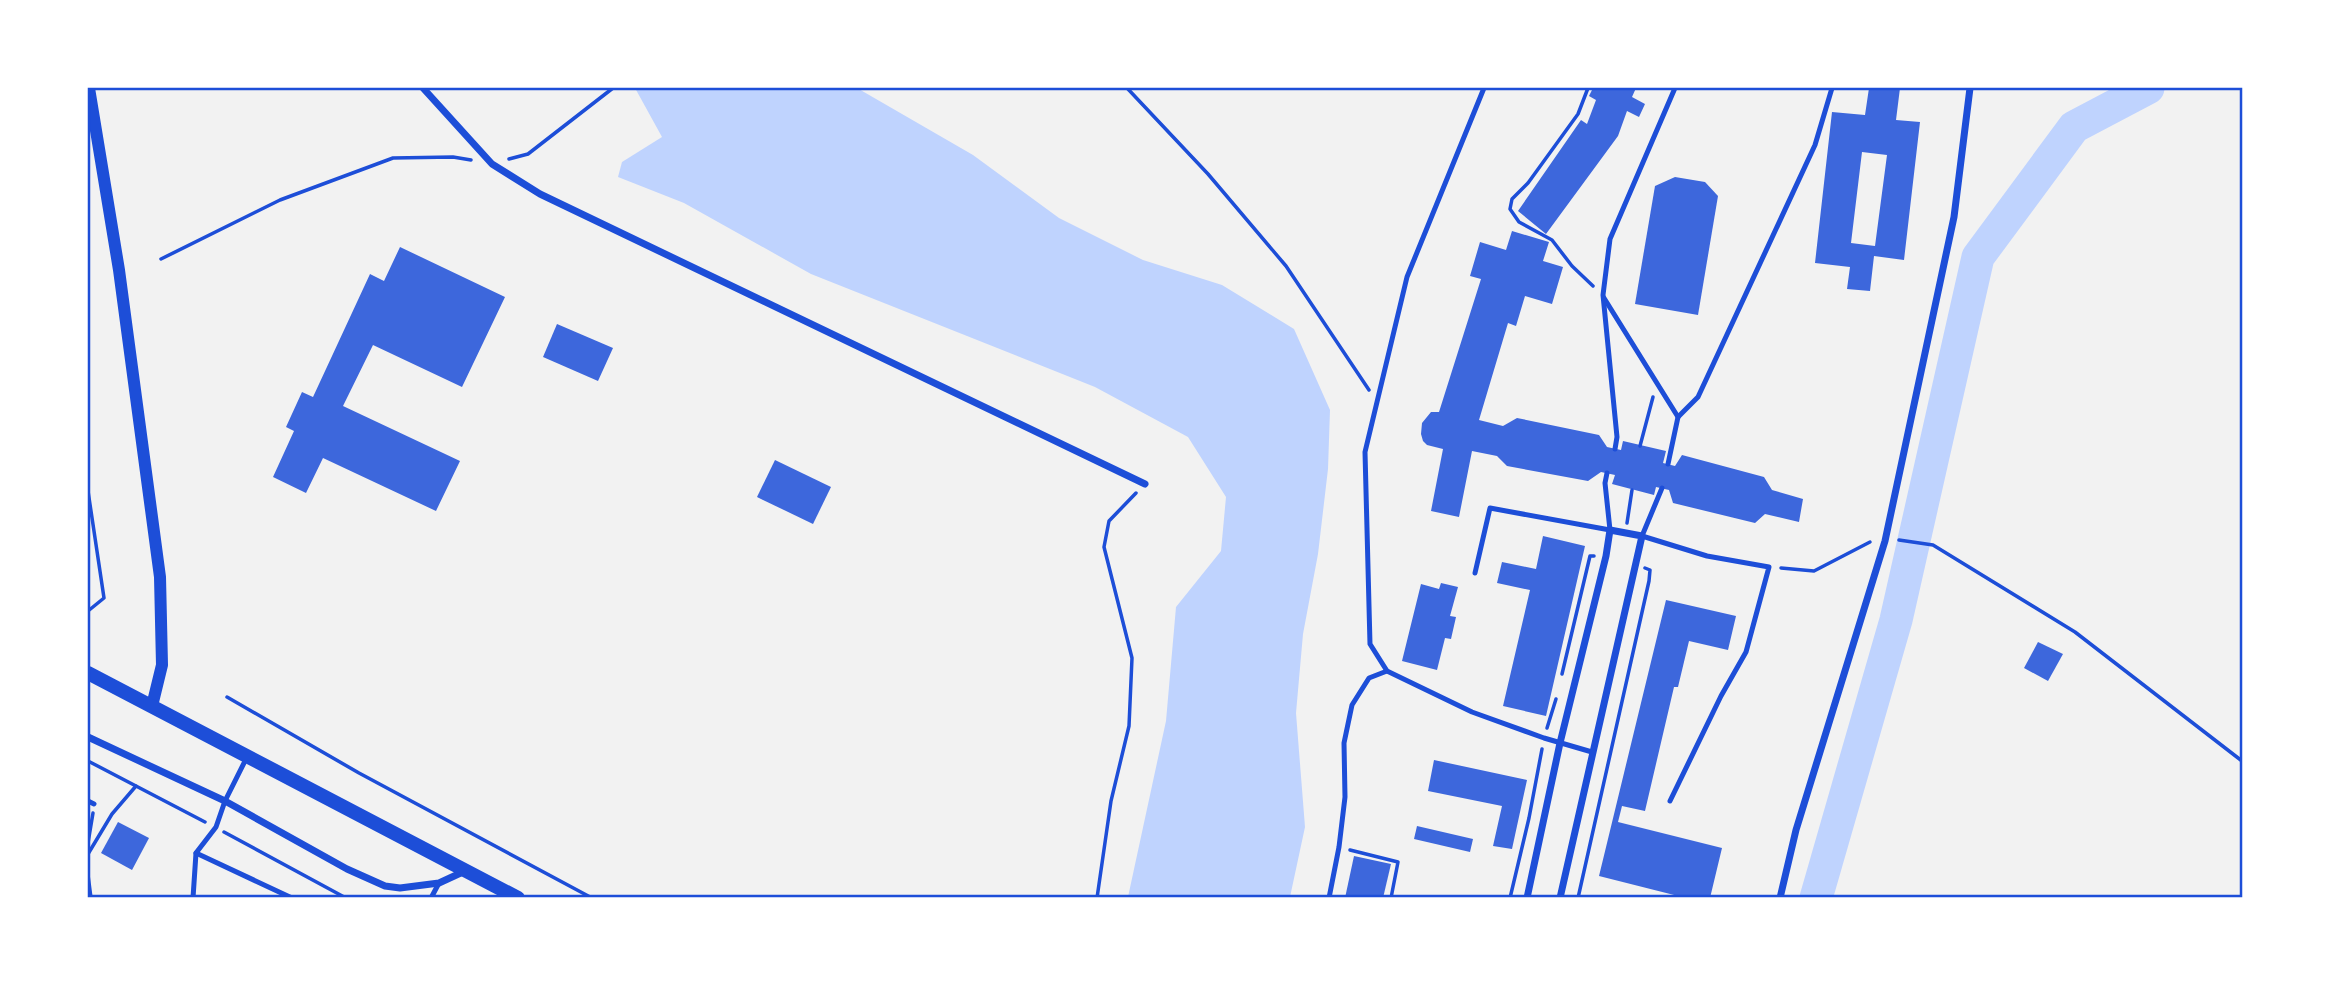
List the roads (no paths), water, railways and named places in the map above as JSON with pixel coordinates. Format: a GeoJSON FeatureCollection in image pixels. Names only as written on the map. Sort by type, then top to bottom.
{"type":"FeatureCollection","features":[{"type":"Feature","properties":{"kind":"main road"},"geometry":{"type":"LineString","coordinates":[[88,673],[518,898]]}},
{"type":"Feature","properties":{"kind":"street"},"geometry":{"type":"LineString","coordinates":[[89,88],[119,270],[160,577],[162,666],[152,706]]}},
{"type":"Feature","properties":{"kind":"street"},"geometry":{"type":"LineString","coordinates":[[423,88],[492,164],[540,194],[1145,484]]}},
{"type":"Feature","properties":{"kind":"street"},"geometry":{"type":"LineString","coordinates":[[1780,898],[1797,830],[1885,541],[1954,217],[1970,88]]}},
{"type":"Feature","properties":{"kind":"street"},"geometry":{"type":"LineString","coordinates":[[1527,898],[1610,530],[1642,536],[1560,898]]}},
{"type":"Feature","properties":{"kind":"street"},"geometry":{"type":"LineString","coordinates":[[88,737],[225,801],[348,869],[385,886],[400,888],[439,883],[466,870]]}},
{"type":"Feature","properties":{"kind":"lane"},"geometry":{"type":"LineString","coordinates":[[1484,88],[1407,277],[1365,452],[1370,644],[1387,671],[1472,712],[1592,752]]}},
{"type":"Feature","properties":{"kind":"lane"},"geometry":{"type":"LineString","coordinates":[[1615,449],[1603,295],[1610,239],[1675,88]]}},
{"type":"Feature","properties":{"kind":"lane"},"geometry":{"type":"LineString","coordinates":[[1668,464],[1678,417],[1698,397],[1815,145],[1832,88]]}},
{"type":"Feature","properties":{"kind":"lane"},"geometry":{"type":"LineString","coordinates":[[1603,295],[1678,417]]}},
{"type":"Feature","properties":{"kind":"lane"},"geometry":{"type":"LineString","coordinates":[[1475,573],[1490,508],[1610,530],[1605,484],[1607,473]]}},
{"type":"Feature","properties":{"kind":"lane"},"geometry":{"type":"LineString","coordinates":[[1662,488],[1642,536],[1707,556],[1769,567],[1745,652],[1670,801]]}},
{"type":"Feature","properties":{"kind":"lane"},"geometry":{"type":"LineString","coordinates":[[1329,898],[1345,797],[1344,743],[1352,705],[1369,678],[1387,671]]}},
{"type":"Feature","properties":{"kind":"lane"},"geometry":{"type":"LineString","coordinates":[[193,898],[196,853],[216,827],[225,801],[248,756]]}},
{"type":"Feature","properties":{"kind":"lane"},"geometry":{"type":"LineString","coordinates":[[88,801],[94,804]]}},
{"type":"Feature","properties":{"kind":"lane"},"geometry":{"type":"LineString","coordinates":[[196,853],[292,898]]}},
{"type":"Feature","properties":{"kind":"lane"},"geometry":{"type":"LineString","coordinates":[[431,898],[439,883]]}},
{"type":"Feature","properties":{"kind":"water"},"geometry":{"type":"Polygon","coordinates":[[[635,88],[857,88],[973,155],[1059,218],[1143,260],[1222,285],[1294,329],[1330,410],[1328,469],[1318,554],[1303,634],[1296,713],[1305,827],[1290,897],[1128,897],[1166,721],[1176,607],[1221,551],[1226,497],[1188,437],[1095,387],[811,274],[684,203],[618,177],[622,162],[662,137],[635,88]]]}},
{"type":"Feature","properties":{"kind":"waterway"},"geometry":{"type":"LineString","coordinates":[[1816,898],[1896,620],[1978,257],[2074,127],[2148,88]]}}]}
